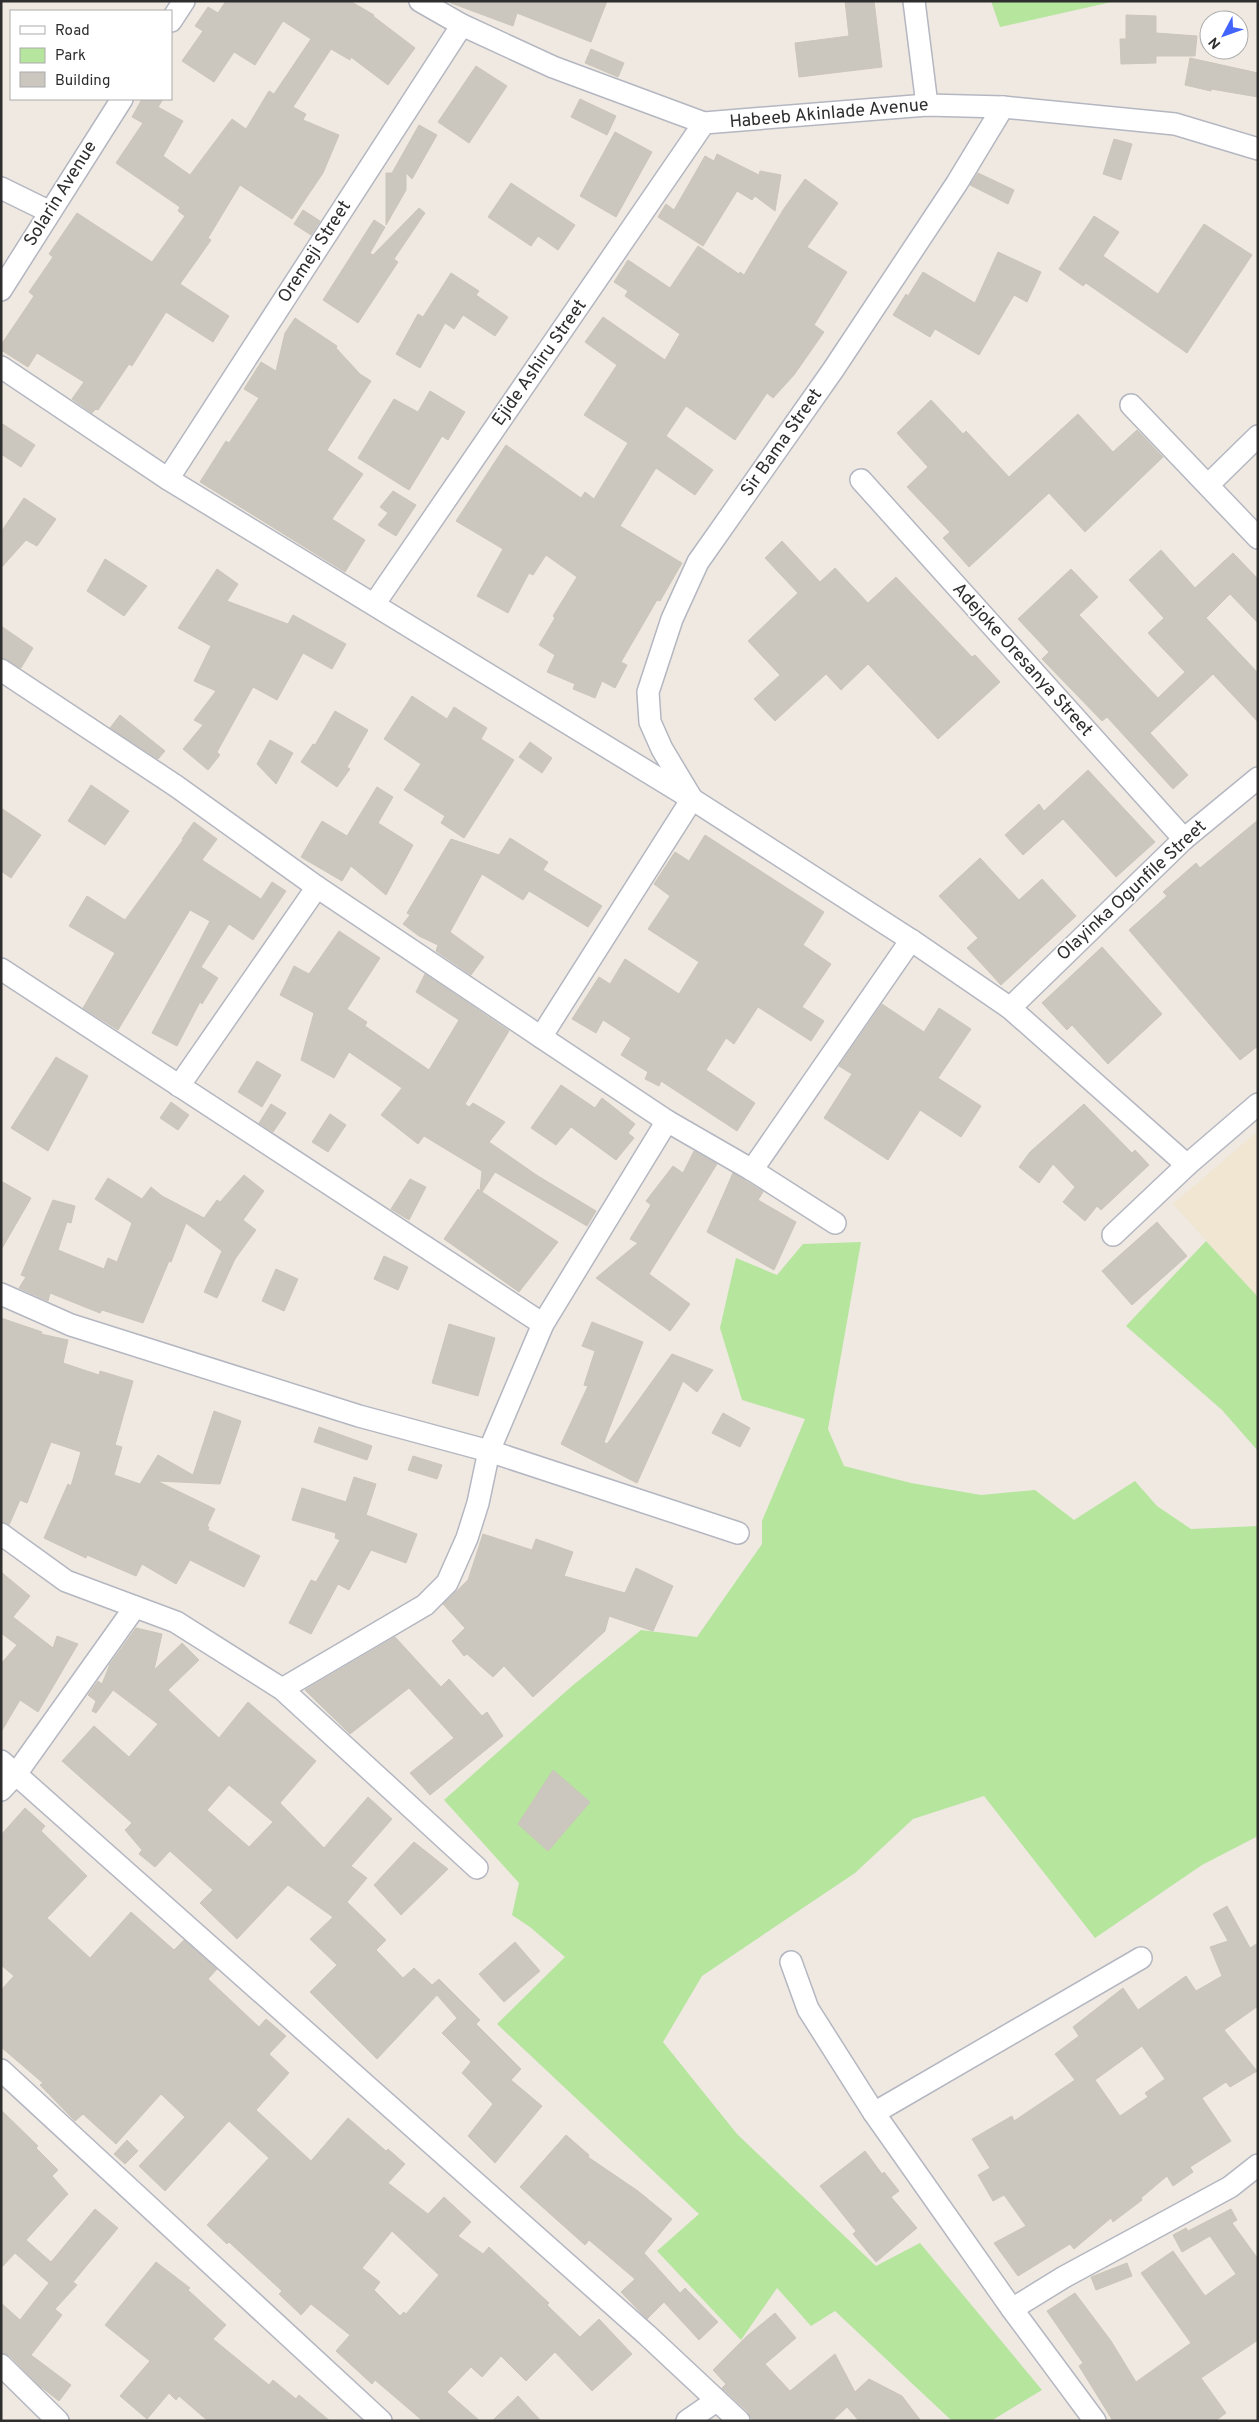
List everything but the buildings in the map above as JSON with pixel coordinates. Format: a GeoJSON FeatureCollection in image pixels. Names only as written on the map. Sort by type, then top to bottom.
{"type":"FeatureCollection","features":[{"type":"Feature","properties":{"kind":"street"},"geometry":{"type":"LineString","coordinates":[[172,19],[184,1]]}},
{"type":"Feature","properties":{"kind":"street","name":"Habeeb Akinlade Avenue"},"geometry":{"type":"LineString","coordinates":[[420,1],[462,25],[554,67],[704,123],[927,105],[1004,107],[1175,124],[1258,149]]}},
{"type":"Feature","properties":{"kind":"street"},"geometry":{"type":"LineString","coordinates":[[914,1],[927,105]]}},
{"type":"Feature","properties":{"kind":"street","name":"Oremeji Street"},"geometry":{"type":"LineString","coordinates":[[168,479],[462,25]]}},
{"type":"Feature","properties":{"kind":"street","name":"Solarin Avenue"},"geometry":{"type":"LineString","coordinates":[[1,290],[121,100]]}},
{"type":"Feature","properties":{"kind":"street","name":"Sir Bama Street"},"geometry":{"type":"LineString","coordinates":[[692,799],[662,749],[650,722],[648,692],[672,620],[698,562],[833,370],[957,183],[1004,107]]}},
{"type":"Feature","properties":{"kind":"street","name":"Ejide Ashiru Street"},"geometry":{"type":"LineString","coordinates":[[375,604],[704,123]]}},
{"type":"Feature","properties":{"kind":"street"},"geometry":{"type":"LineString","coordinates":[[1,188],[50,212]]}},
{"type":"Feature","properties":{"kind":"street"},"geometry":{"type":"LineString","coordinates":[[1,367],[168,479],[692,799],[911,940],[1010,1008],[1187,1165]]}},
{"type":"Feature","properties":{"kind":"street"},"geometry":{"type":"LineString","coordinates":[[1131,405],[1258,538]]}},
{"type":"Feature","properties":{"kind":"street"},"geometry":{"type":"LineString","coordinates":[[1208,485],[1258,436]]}},
{"type":"Feature","properties":{"kind":"street","name":"Adejoke Oresanya Street"},"geometry":{"type":"LineString","coordinates":[[861,480],[1184,839]]}},
{"type":"Feature","properties":{"kind":"street"},"geometry":{"type":"LineString","coordinates":[[1,670],[176,786],[317,887],[541,1038],[667,1121],[752,1170],[835,1223]]}},
{"type":"Feature","properties":{"kind":"street","name":"Olayinka Ogunfile Street"},"geometry":{"type":"LineString","coordinates":[[1010,1008],[1184,839],[1258,778]]}},
{"type":"Feature","properties":{"kind":"street"},"geometry":{"type":"LineString","coordinates":[[541,1038],[692,799]]}},
{"type":"Feature","properties":{"kind":"street"},"geometry":{"type":"LineString","coordinates":[[179,1086],[317,887]]}},
{"type":"Feature","properties":{"kind":"street"},"geometry":{"type":"LineString","coordinates":[[752,1170],[911,940]]}},
{"type":"Feature","properties":{"kind":"street"},"geometry":{"type":"LineString","coordinates":[[1,969],[543,1324]]}},
{"type":"Feature","properties":{"kind":"street"},"geometry":{"type":"LineString","coordinates":[[1113,1235],[1187,1165],[1258,1104]]}},
{"type":"Feature","properties":{"kind":"street"},"geometry":{"type":"LineString","coordinates":[[282,1689],[425,1605],[447,1583],[467,1538],[478,1503],[489,1451],[543,1324],[667,1121]]}},
{"type":"Feature","properties":{"kind":"street"},"geometry":{"type":"LineString","coordinates":[[1,1294],[80,1328],[359,1416],[489,1451],[738,1533]]}},
{"type":"Feature","properties":{"kind":"street"},"geometry":{"type":"LineString","coordinates":[[1,1534],[66,1581],[176,1622],[282,1689],[477,1868]]}},
{"type":"Feature","properties":{"kind":"street"},"geometry":{"type":"LineString","coordinates":[[1,1790],[8,1768],[135,1607]]}},
{"type":"Feature","properties":{"kind":"street"},"geometry":{"type":"LineString","coordinates":[[8,1768],[639,2329],[739,2421]]}},
{"type":"Feature","properties":{"kind":"street"},"geometry":{"type":"LineString","coordinates":[[874,2113],[1141,1958]]}},
{"type":"Feature","properties":{"kind":"street"},"geometry":{"type":"LineString","coordinates":[[791,1962],[808,2009],[874,2113],[1012,2309],[1095,2421]]}},
{"type":"Feature","properties":{"kind":"street"},"geometry":{"type":"LineString","coordinates":[[1,2070],[381,2421]]}},
{"type":"Feature","properties":{"kind":"street"},"geometry":{"type":"LineString","coordinates":[[1012,2309],[1064,2277],[1230,2187],[1258,2165]]}},
{"type":"Feature","properties":{"kind":"street"},"geometry":{"type":"LineString","coordinates":[[1,2365],[58,2421]]}},
{"type":"Feature","properties":{"kind":"street"},"geometry":{"type":"LineString","coordinates":[[687,2421],[716,2401]]}},
{"type":"Feature","properties":{"kind":"shaded area"},"geometry":{"type":"Polygon","coordinates":[[[1258,1131],[1258,1297],[1173,1204],[1258,1131]]]}},
{"type":"Feature","properties":{"kind":"green space"},"geometry":{"type":"Polygon","coordinates":[[[991,1],[1116,1],[1000,27],[991,1]]]}},
{"type":"Feature","properties":{"kind":"green space"},"geometry":{"type":"Polygon","coordinates":[[[1206,1241],[1258,1297],[1258,1451],[1222,1410],[1126,1326],[1206,1241]]]}},
{"type":"Feature","properties":{"kind":"green space"},"geometry":{"type":"Polygon","coordinates":[[[861,1242],[828,1429],[844,1466],[911,1483],[981,1495],[1035,1490],[1074,1520],[1135,1481],[1157,1506],[1191,1529],[1258,1526],[1258,1836],[1202,1865],[1095,1938],[984,1796],[913,1819],[855,1873],[702,1976],[663,2042],[737,2134],[876,2266],[920,2243],[1042,2390],[991,2421],[952,2421],[835,2311],[811,2326],[777,2288],[741,2340],[657,2251],[699,2214],[497,2024],[565,1957],[530,1927],[512,1915],[519,1883],[444,1800],[572,1686],[641,1630],[697,1637],[762,1544],[762,1521],[805,1419],[742,1400],[720,1328],[736,1258],[777,1275],[803,1244],[861,1242]]]}}]}
